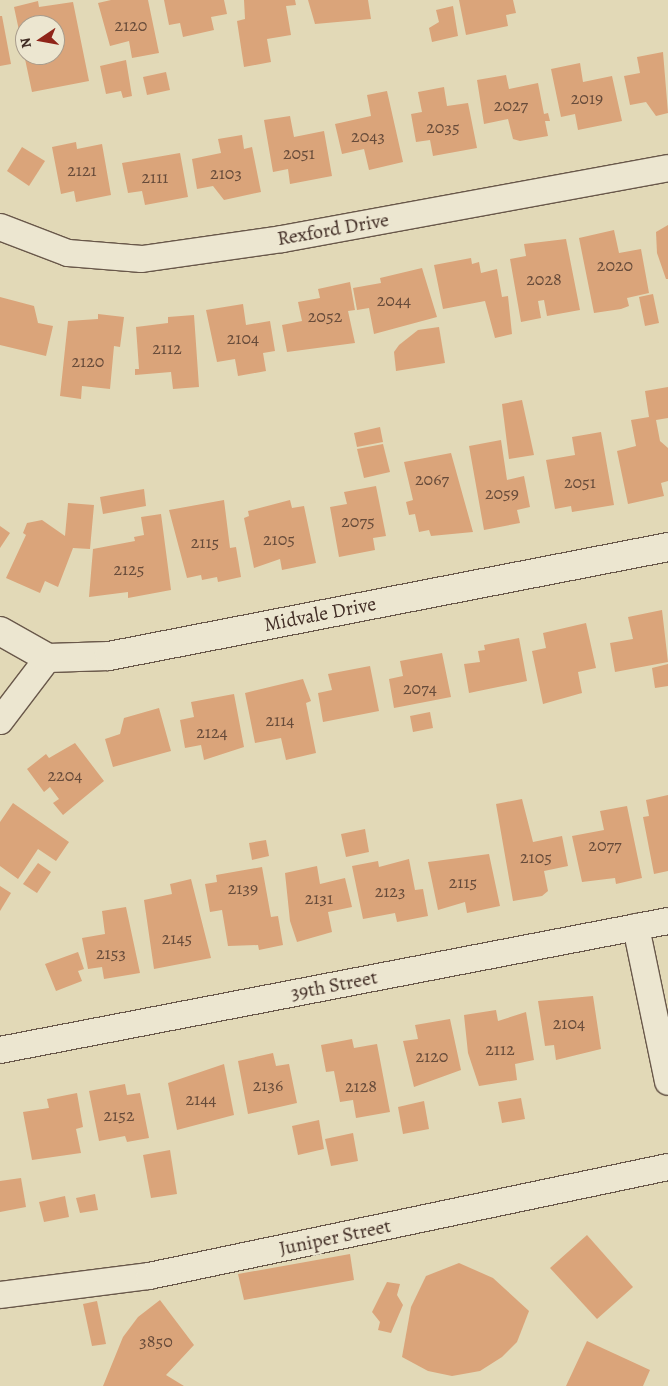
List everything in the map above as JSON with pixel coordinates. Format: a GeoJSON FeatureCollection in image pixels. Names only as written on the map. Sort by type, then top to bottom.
{"type":"FeatureCollection","features":[{"type":"Feature","properties":{"kind":"street","name":"Rexford Drive"},"geometry":{"type":"LineString","coordinates":[[0,226],[68,253],[142,259],[282,239],[668,168]]}},
{"type":"Feature","properties":{"kind":"street","name":"Midvale Drive"},"geometry":{"type":"LineString","coordinates":[[48,658],[109,656],[668,547]]}},
{"type":"Feature","properties":{"kind":"street"},"geometry":{"type":"LineString","coordinates":[[0,631],[48,658],[0,721]]}},
{"type":"Feature","properties":{"kind":"street","name":"39th Street"},"geometry":{"type":"LineString","coordinates":[[0,1050],[668,921]]}},
{"type":"Feature","properties":{"kind":"street"},"geometry":{"type":"LineString","coordinates":[[636,926],[668,1082]]}},
{"type":"Feature","properties":{"kind":"street","name":"Juniper Street"},"geometry":{"type":"LineString","coordinates":[[0,1295],[149,1276],[668,1167]]}},
{"type":"Feature","properties":{"kind":"building"},"geometry":{"type":"Polygon","coordinates":[[[111,0],[148,0],[159,53],[132,58],[129,41],[110,46],[98,3],[111,0]]]}},
{"type":"Feature","properties":{"kind":"building"},"geometry":{"type":"Polygon","coordinates":[[[164,0],[224,0],[227,14],[211,17],[214,30],[183,37],[180,23],[169,25],[164,0]]]}},
{"type":"Feature","properties":{"kind":"building"},"geometry":{"type":"Polygon","coordinates":[[[244,0],[295,0],[296,5],[286,6],[291,35],[267,39],[271,62],[244,67],[237,21],[245,19],[244,0]]]}},
{"type":"Feature","properties":{"kind":"building"},"geometry":{"type":"Polygon","coordinates":[[[308,0],[368,0],[371,19],[315,24],[308,0]]]}},
{"type":"Feature","properties":{"kind":"building"},"geometry":{"type":"Polygon","coordinates":[[[459,0],[513,0],[516,13],[506,15],[508,26],[466,35],[459,0]]]}},
{"type":"Feature","properties":{"kind":"building"},"geometry":{"type":"Polygon","coordinates":[[[38,1],[39,7],[73,2],[89,81],[32,92],[26,65],[65,65],[65,15],[16,15],[14,7],[38,1]]]}},
{"type":"Feature","properties":{"kind":"building"},"geometry":{"type":"Polygon","coordinates":[[[453,6],[458,36],[432,42],[429,28],[439,22],[436,10],[453,6]]]}},
{"type":"Feature","properties":{"kind":"building"},"geometry":{"type":"Polygon","coordinates":[[[0,16],[2,16],[11,64],[0,66],[0,16]]]}},
{"type":"Feature","properties":{"kind":"building"},"geometry":{"type":"Polygon","coordinates":[[[663,52],[668,113],[656,116],[646,102],[630,105],[624,76],[640,73],[637,57],[663,52]]]}},
{"type":"Feature","properties":{"kind":"building"},"geometry":{"type":"Polygon","coordinates":[[[126,60],[132,96],[123,98],[121,91],[106,94],[100,66],[126,60]]]}},
{"type":"Feature","properties":{"kind":"building"},"geometry":{"type":"Polygon","coordinates":[[[580,63],[583,82],[612,76],[622,121],[578,130],[575,114],[561,117],[551,69],[580,63]]]}},
{"type":"Feature","properties":{"kind":"building"},"geometry":{"type":"Polygon","coordinates":[[[166,72],[170,90],[147,95],[143,77],[166,72]]]}},
{"type":"Feature","properties":{"kind":"building"},"geometry":{"type":"Polygon","coordinates":[[[506,75],[509,89],[538,83],[544,114],[548,113],[550,121],[545,121],[548,136],[520,141],[513,139],[508,119],[484,124],[477,80],[506,75]]]}},
{"type":"Feature","properties":{"kind":"building"},"geometry":{"type":"Polygon","coordinates":[[[444,87],[447,106],[468,103],[477,148],[433,156],[430,140],[416,142],[411,114],[422,112],[418,92],[444,87]]]}},
{"type":"Feature","properties":{"kind":"building"},"geometry":{"type":"Polygon","coordinates":[[[387,91],[403,162],[369,170],[364,149],[342,154],[335,124],[371,116],[367,95],[387,91]]]}},
{"type":"Feature","properties":{"kind":"building"},"geometry":{"type":"Polygon","coordinates":[[[290,116],[294,137],[324,131],[332,176],[290,184],[288,169],[273,172],[264,120],[290,116]]]}},
{"type":"Feature","properties":{"kind":"building"},"geometry":{"type":"Polygon","coordinates":[[[242,135],[244,149],[252,147],[261,192],[224,200],[213,186],[197,189],[192,159],[221,153],[218,139],[242,135]]]}},
{"type":"Feature","properties":{"kind":"building"},"geometry":{"type":"Polygon","coordinates":[[[76,142],[77,149],[102,144],[111,195],[76,202],[74,191],[61,194],[52,147],[76,142]]]}},
{"type":"Feature","properties":{"kind":"building"},"geometry":{"type":"Polygon","coordinates":[[[22,147],[45,161],[29,186],[7,171],[22,147]]]}},
{"type":"Feature","properties":{"kind":"building"},"geometry":{"type":"Polygon","coordinates":[[[180,153],[188,197],[145,205],[142,191],[128,193],[122,163],[180,153]]]}},
{"type":"Feature","properties":{"kind":"building"},"geometry":{"type":"Polygon","coordinates":[[[668,225],[668,279],[666,279],[657,253],[656,232],[668,225]]]}},
{"type":"Feature","properties":{"kind":"building"},"geometry":{"type":"Polygon","coordinates":[[[614,230],[619,253],[641,249],[649,293],[627,298],[629,306],[621,309],[594,313],[579,238],[614,230]]]}},
{"type":"Feature","properties":{"kind":"building"},"geometry":{"type":"Polygon","coordinates":[[[566,239],[580,310],[547,316],[544,300],[538,301],[541,318],[521,322],[510,259],[526,256],[524,244],[566,239]]]}},
{"type":"Feature","properties":{"kind":"building"},"geometry":{"type":"Polygon","coordinates":[[[471,258],[472,264],[479,262],[481,273],[497,269],[502,297],[508,296],[512,334],[495,338],[485,301],[443,309],[434,265],[471,258]]]}},
{"type":"Feature","properties":{"kind":"building"},"geometry":{"type":"Polygon","coordinates":[[[422,268],[437,317],[374,334],[369,308],[357,310],[353,288],[381,283],[380,278],[422,268]]]}},
{"type":"Feature","properties":{"kind":"building"},"geometry":{"type":"Polygon","coordinates":[[[350,282],[355,310],[348,311],[355,343],[287,352],[282,325],[302,321],[298,302],[320,298],[318,289],[350,282]]]}},
{"type":"Feature","properties":{"kind":"building"},"geometry":{"type":"Polygon","coordinates":[[[653,294],[659,323],[645,326],[639,297],[653,294]]]}},
{"type":"Feature","properties":{"kind":"building"},"geometry":{"type":"Polygon","coordinates":[[[0,297],[34,306],[38,323],[53,326],[46,356],[0,345],[0,297]]]}},
{"type":"Feature","properties":{"kind":"building"},"geometry":{"type":"Polygon","coordinates":[[[243,304],[246,325],[270,321],[275,351],[263,353],[266,371],[238,376],[235,359],[217,362],[206,310],[243,304]]]}},
{"type":"Feature","properties":{"kind":"building"},"geometry":{"type":"Polygon","coordinates":[[[98,314],[124,317],[120,347],[114,346],[110,389],[82,386],[81,399],[60,396],[68,321],[98,319],[98,314]]]}},
{"type":"Feature","properties":{"kind":"building"},"geometry":{"type":"Polygon","coordinates":[[[194,315],[199,387],[173,389],[171,372],[135,375],[135,369],[139,369],[136,327],[168,323],[168,317],[194,315]]]}},
{"type":"Feature","properties":{"kind":"building"},"geometry":{"type":"Polygon","coordinates":[[[439,327],[445,363],[396,371],[394,352],[399,345],[418,330],[439,327]]]}},
{"type":"Feature","properties":{"kind":"building"},"geometry":{"type":"Polygon","coordinates":[[[668,387],[668,418],[656,420],[660,441],[668,448],[668,481],[661,483],[664,496],[628,504],[617,451],[636,446],[631,420],[649,417],[645,391],[668,387]]]}},
{"type":"Feature","properties":{"kind":"building"},"geometry":{"type":"Polygon","coordinates":[[[522,400],[534,455],[509,459],[502,404],[522,400]]]}},
{"type":"Feature","properties":{"kind":"building"},"geometry":{"type":"Polygon","coordinates":[[[380,427],[383,442],[357,447],[354,433],[380,427]]]}},
{"type":"Feature","properties":{"kind":"building"},"geometry":{"type":"Polygon","coordinates":[[[601,432],[614,505],[572,512],[571,506],[555,509],[546,460],[575,455],[572,437],[601,432]]]}},
{"type":"Feature","properties":{"kind":"building"},"geometry":{"type":"Polygon","coordinates":[[[501,440],[507,480],[524,476],[530,507],[517,510],[520,523],[484,530],[469,446],[501,440]]]}},
{"type":"Feature","properties":{"kind":"building"},"geometry":{"type":"Polygon","coordinates":[[[383,444],[390,472],[364,478],[357,449],[383,444]]]}},
{"type":"Feature","properties":{"kind":"building"},"geometry":{"type":"Polygon","coordinates":[[[451,453],[473,532],[431,536],[429,530],[419,532],[415,514],[409,515],[406,502],[413,500],[404,462],[451,453]]]}},
{"type":"Feature","properties":{"kind":"building"},"geometry":{"type":"Polygon","coordinates":[[[376,486],[386,536],[373,538],[375,550],[339,557],[330,507],[347,504],[344,492],[376,486]]]}},
{"type":"Feature","properties":{"kind":"building"},"geometry":{"type":"Polygon","coordinates":[[[144,489],[146,506],[103,514],[100,497],[144,489]]]}},
{"type":"Feature","properties":{"kind":"building"},"geometry":{"type":"Polygon","coordinates":[[[224,500],[230,548],[236,547],[241,577],[218,582],[217,577],[202,580],[201,575],[187,578],[169,510],[224,500]]]}},
{"type":"Feature","properties":{"kind":"building"},"geometry":{"type":"Polygon","coordinates":[[[290,500],[292,508],[304,506],[316,563],[282,570],[280,559],[254,568],[244,518],[249,516],[248,511],[290,500]]]}},
{"type":"Feature","properties":{"kind":"building"},"geometry":{"type":"Polygon","coordinates":[[[68,503],[94,505],[90,549],[73,548],[58,587],[45,581],[40,593],[6,578],[26,535],[23,533],[27,523],[42,520],[65,536],[68,503]]]}},
{"type":"Feature","properties":{"kind":"building"},"geometry":{"type":"Polygon","coordinates":[[[161,514],[171,590],[128,598],[128,592],[89,597],[93,549],[135,541],[134,537],[144,535],[141,517],[161,514]]]}},
{"type":"Feature","properties":{"kind":"building"},"geometry":{"type":"Polygon","coordinates":[[[0,526],[10,533],[0,548],[0,526]]]}},
{"type":"Feature","properties":{"kind":"building"},"geometry":{"type":"Polygon","coordinates":[[[662,610],[668,662],[615,672],[610,643],[633,639],[628,617],[662,610]]]}},
{"type":"Feature","properties":{"kind":"building"},"geometry":{"type":"Polygon","coordinates":[[[586,623],[596,668],[578,672],[582,693],[543,704],[532,651],[546,648],[543,633],[586,623]]]}},
{"type":"Feature","properties":{"kind":"building"},"geometry":{"type":"Polygon","coordinates":[[[519,638],[527,681],[469,693],[464,664],[480,662],[478,651],[485,650],[484,645],[519,638]]]}},
{"type":"Feature","properties":{"kind":"building"},"geometry":{"type":"Polygon","coordinates":[[[442,653],[451,697],[394,708],[389,679],[403,676],[400,661],[442,653]]]}},
{"type":"Feature","properties":{"kind":"building"},"geometry":{"type":"Polygon","coordinates":[[[668,664],[668,686],[655,688],[652,668],[668,664]]]}},
{"type":"Feature","properties":{"kind":"building"},"geometry":{"type":"Polygon","coordinates":[[[370,666],[379,711],[323,722],[318,693],[332,690],[328,674],[370,666]]]}},
{"type":"Feature","properties":{"kind":"building"},"geometry":{"type":"Polygon","coordinates":[[[303,679],[311,701],[306,703],[316,753],[286,760],[281,738],[255,743],[245,693],[303,679]]]}},
{"type":"Feature","properties":{"kind":"building"},"geometry":{"type":"Polygon","coordinates":[[[234,694],[244,747],[204,760],[201,745],[185,748],[180,720],[194,717],[191,702],[234,694]]]}},
{"type":"Feature","properties":{"kind":"building"},"geometry":{"type":"Polygon","coordinates":[[[159,708],[171,751],[113,767],[105,739],[120,734],[124,718],[159,708]]]}},
{"type":"Feature","properties":{"kind":"building"},"geometry":{"type":"Polygon","coordinates":[[[430,712],[433,728],[413,732],[410,716],[430,712]]]}},
{"type":"Feature","properties":{"kind":"building"},"geometry":{"type":"Polygon","coordinates":[[[75,743],[104,781],[63,815],[53,803],[59,799],[50,787],[44,792],[27,769],[46,754],[49,758],[75,743]]]}},
{"type":"Feature","properties":{"kind":"building"},"geometry":{"type":"Polygon","coordinates":[[[668,795],[668,871],[654,874],[643,817],[649,816],[646,800],[668,795]]]}},
{"type":"Feature","properties":{"kind":"building"},"geometry":{"type":"Polygon","coordinates":[[[522,799],[533,842],[562,836],[568,866],[544,871],[548,891],[542,896],[513,901],[496,804],[522,799]]]}},
{"type":"Feature","properties":{"kind":"building"},"geometry":{"type":"Polygon","coordinates":[[[13,803],[69,842],[56,861],[38,849],[18,879],[0,866],[0,822],[13,803]]]}},
{"type":"Feature","properties":{"kind":"building"},"geometry":{"type":"Polygon","coordinates":[[[627,806],[642,878],[616,884],[615,878],[582,882],[572,836],[604,830],[600,811],[627,806]]]}},
{"type":"Feature","properties":{"kind":"building"},"geometry":{"type":"Polygon","coordinates":[[[365,829],[369,852],[346,857],[341,834],[365,829]]]}},
{"type":"Feature","properties":{"kind":"building"},"geometry":{"type":"Polygon","coordinates":[[[266,840],[269,856],[252,860],[249,843],[266,840]]]}},
{"type":"Feature","properties":{"kind":"building"},"geometry":{"type":"Polygon","coordinates":[[[489,854],[500,906],[467,913],[465,902],[438,910],[428,862],[489,854]]]}},
{"type":"Feature","properties":{"kind":"building"},"geometry":{"type":"Polygon","coordinates":[[[409,859],[415,890],[423,889],[428,916],[397,922],[395,913],[363,919],[352,866],[378,861],[379,867],[409,859]]]}},
{"type":"Feature","properties":{"kind":"building"},"geometry":{"type":"Polygon","coordinates":[[[38,863],[51,872],[37,893],[23,884],[38,863]]]}},
{"type":"Feature","properties":{"kind":"building"},"geometry":{"type":"Polygon","coordinates":[[[317,866],[320,884],[345,878],[352,907],[328,912],[332,932],[297,942],[290,921],[285,873],[317,866]]]}},
{"type":"Feature","properties":{"kind":"building"},"geometry":{"type":"Polygon","coordinates":[[[262,867],[271,917],[278,916],[283,945],[259,950],[258,945],[228,946],[222,910],[210,912],[205,884],[217,882],[216,875],[262,867]]]}},
{"type":"Feature","properties":{"kind":"building"},"geometry":{"type":"Polygon","coordinates":[[[191,879],[211,958],[154,969],[144,900],[172,894],[170,884],[191,879]]]}},
{"type":"Feature","properties":{"kind":"building"},"geometry":{"type":"Polygon","coordinates":[[[0,886],[11,893],[0,911],[0,886]]]}},
{"type":"Feature","properties":{"kind":"building"},"geometry":{"type":"Polygon","coordinates":[[[126,907],[140,973],[104,979],[102,967],[88,969],[82,938],[105,934],[102,911],[126,907]]]}},
{"type":"Feature","properties":{"kind":"building"},"geometry":{"type":"Polygon","coordinates":[[[78,952],[84,969],[78,971],[82,981],[56,991],[45,964],[78,952]]]}},
{"type":"Feature","properties":{"kind":"building"},"geometry":{"type":"Polygon","coordinates":[[[593,996],[601,1049],[556,1060],[554,1045],[545,1046],[538,1001],[593,996]]]}},
{"type":"Feature","properties":{"kind":"building"},"geometry":{"type":"Polygon","coordinates":[[[496,1010],[498,1021],[526,1012],[534,1060],[515,1064],[517,1080],[479,1086],[468,1053],[464,1015],[496,1010]]]}},
{"type":"Feature","properties":{"kind":"building"},"geometry":{"type":"Polygon","coordinates":[[[450,1019],[461,1070],[414,1087],[403,1041],[418,1039],[415,1025],[450,1019]]]}},
{"type":"Feature","properties":{"kind":"building"},"geometry":{"type":"Polygon","coordinates":[[[352,1039],[354,1048],[377,1044],[390,1112],[356,1118],[353,1100],[340,1102],[334,1071],[326,1072],[321,1045],[352,1039]]]}},
{"type":"Feature","properties":{"kind":"building"},"geometry":{"type":"Polygon","coordinates":[[[273,1053],[276,1066],[289,1064],[297,1103],[248,1114],[238,1061],[273,1053]]]}},
{"type":"Feature","properties":{"kind":"building"},"geometry":{"type":"Polygon","coordinates":[[[224,1064],[234,1115],[177,1130],[168,1083],[224,1064]]]}},
{"type":"Feature","properties":{"kind":"building"},"geometry":{"type":"Polygon","coordinates":[[[125,1084],[127,1095],[140,1093],[149,1138],[127,1142],[125,1136],[99,1141],[89,1091],[125,1084]]]}},
{"type":"Feature","properties":{"kind":"building"},"geometry":{"type":"Polygon","coordinates":[[[77,1093],[83,1127],[76,1129],[81,1153],[32,1160],[23,1112],[49,1108],[47,1099],[77,1093]]]}},
{"type":"Feature","properties":{"kind":"building"},"geometry":{"type":"Polygon","coordinates":[[[521,1098],[525,1119],[502,1123],[498,1102],[521,1098]]]}},
{"type":"Feature","properties":{"kind":"building"},"geometry":{"type":"Polygon","coordinates":[[[424,1101],[429,1129],[403,1134],[398,1107],[424,1101]]]}},
{"type":"Feature","properties":{"kind":"building"},"geometry":{"type":"Polygon","coordinates":[[[319,1120],[324,1149],[298,1155],[292,1126],[319,1120]]]}},
{"type":"Feature","properties":{"kind":"building"},"geometry":{"type":"Polygon","coordinates":[[[353,1133],[358,1161],[331,1166],[325,1139],[353,1133]]]}},
{"type":"Feature","properties":{"kind":"building"},"geometry":{"type":"Polygon","coordinates":[[[170,1150],[177,1194],[151,1198],[143,1155],[170,1150]]]}},
{"type":"Feature","properties":{"kind":"building"},"geometry":{"type":"Polygon","coordinates":[[[21,1178],[26,1207],[0,1212],[0,1181],[21,1178]]]}},
{"type":"Feature","properties":{"kind":"building"},"geometry":{"type":"Polygon","coordinates":[[[95,1194],[98,1210],[80,1213],[76,1198],[95,1194]]]}},
{"type":"Feature","properties":{"kind":"building"},"geometry":{"type":"Polygon","coordinates":[[[65,1196],[69,1217],[44,1222],[39,1202],[65,1196]]]}},
{"type":"Feature","properties":{"kind":"building"},"geometry":{"type":"Polygon","coordinates":[[[587,1235],[633,1287],[597,1319],[550,1268],[587,1235]]]}},
{"type":"Feature","properties":{"kind":"building"},"geometry":{"type":"Polygon","coordinates":[[[350,1254],[354,1280],[244,1300],[238,1274],[350,1254]]]}},
{"type":"Feature","properties":{"kind":"building"},"geometry":{"type":"Polygon","coordinates":[[[459,1263],[493,1278],[529,1311],[517,1342],[502,1357],[480,1371],[452,1376],[428,1371],[402,1357],[411,1307],[426,1276],[459,1263]]]}},
{"type":"Feature","properties":{"kind":"building"},"geometry":{"type":"Polygon","coordinates":[[[387,1282],[400,1284],[397,1295],[403,1305],[391,1333],[378,1330],[380,1322],[372,1312],[387,1282]]]}},
{"type":"Feature","properties":{"kind":"building"},"geometry":{"type":"Polygon","coordinates":[[[160,1300],[194,1345],[166,1375],[184,1386],[103,1386],[123,1337],[138,1317],[160,1300]]]}},
{"type":"Feature","properties":{"kind":"building"},"geometry":{"type":"Polygon","coordinates":[[[97,1301],[106,1344],[92,1346],[83,1304],[97,1301]]]}},
{"type":"Feature","properties":{"kind":"building"},"geometry":{"type":"Polygon","coordinates":[[[587,1341],[650,1370],[643,1386],[566,1386],[587,1341]]]}}]}
